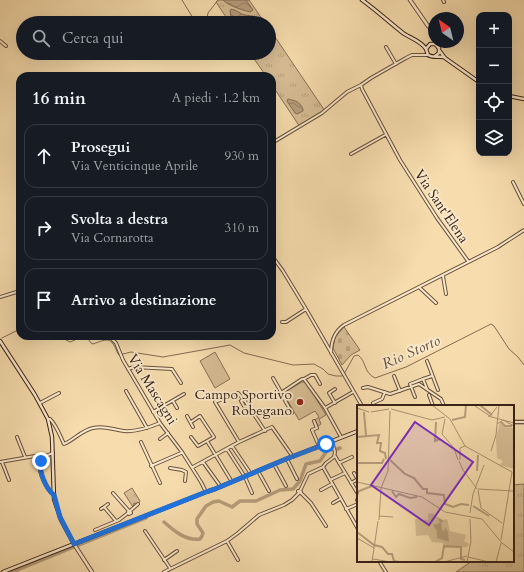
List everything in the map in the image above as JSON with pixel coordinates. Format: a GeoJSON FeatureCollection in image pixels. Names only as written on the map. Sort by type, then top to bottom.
{"type":"FeatureCollection","features":[{"type":"Feature","properties":{"kind":"main road"},"geometry":{"type":"LineString","coordinates":[[362,0],[400,31],[419,42],[429,55],[445,58]]}},
{"type":"Feature","properties":{"kind":"main road"},"geometry":{"type":"LineString","coordinates":[[410,0],[428,26]]}},
{"type":"Feature","properties":{"kind":"main road"},"geometry":{"type":"LineString","coordinates":[[419,42],[428,44]]}},
{"type":"Feature","properties":{"kind":"main road"},"geometry":{"type":"LineString","coordinates":[[435,56],[438,54],[439,48]]}},
{"type":"Feature","properties":{"kind":"main road"},"geometry":{"type":"LineString","coordinates":[[439,48],[445,58],[476,80]]}},
{"type":"Feature","properties":{"kind":"main road"},"geometry":{"type":"LineString","coordinates":[[512,97],[524,99]]}},
{"type":"Feature","properties":{"kind":"main road"},"geometry":{"type":"LineString","coordinates":[[0,341],[40,403],[48,419],[52,432],[54,495],[60,517],[92,572]]}},
{"type":"Feature","properties":{"kind":"main road"},"geometry":{"type":"LineString","coordinates":[[2,572],[75,545],[134,520],[221,487],[287,458],[293,457],[357,430]]}},
{"type":"Feature","properties":{"kind":"street"},"geometry":{"type":"LineString","coordinates":[[0,41],[6,46]]}},
{"type":"Feature","properties":{"kind":"street"},"geometry":{"type":"LineString","coordinates":[[386,47],[396,64]]}},
{"type":"Feature","properties":{"kind":"street"},"geometry":{"type":"LineString","coordinates":[[421,55],[425,54],[426,50]]}},
{"type":"Feature","properties":{"kind":"street"},"geometry":{"type":"LineString","coordinates":[[276,141],[322,113],[347,92],[412,55],[429,55]]}},
{"type":"Feature","properties":{"kind":"street","name":"Via Sant'Elena"},"geometry":{"type":"LineString","coordinates":[[331,353],[334,336],[344,325],[419,288],[468,261],[436,218],[385,135],[361,85]]}},
{"type":"Feature","properties":{"kind":"street"},"geometry":{"type":"LineString","coordinates":[[351,154],[385,135]]}},
{"type":"Feature","properties":{"kind":"street"},"geometry":{"type":"LineString","coordinates":[[513,182],[524,204]]}},
{"type":"Feature","properties":{"kind":"street"},"geometry":{"type":"LineString","coordinates":[[468,261],[498,247],[524,230]]}},
{"type":"Feature","properties":{"kind":"street"},"geometry":{"type":"LineString","coordinates":[[276,261],[306,309],[361,405]]}},
{"type":"Feature","properties":{"kind":"street"},"geometry":{"type":"LineString","coordinates":[[442,276],[446,294]]}},
{"type":"Feature","properties":{"kind":"street"},"geometry":{"type":"LineString","coordinates":[[419,288],[436,303]]}},
{"type":"Feature","properties":{"kind":"street"},"geometry":{"type":"LineString","coordinates":[[0,297],[16,292]]}},
{"type":"Feature","properties":{"kind":"street"},"geometry":{"type":"LineString","coordinates":[[282,322],[286,322],[306,309]]}},
{"type":"Feature","properties":{"kind":"street","name":"Via Mascagni"},"geometry":{"type":"LineString","coordinates":[[113,340],[116,343],[120,355],[160,423],[182,452],[206,492]]}},
{"type":"Feature","properties":{"kind":"street"},"geometry":{"type":"LineString","coordinates":[[427,361],[438,390]]}},
{"type":"Feature","properties":{"kind":"street"},"geometry":{"type":"LineString","coordinates":[[128,369],[172,369],[181,383]]}},
{"type":"Feature","properties":{"kind":"street"},"geometry":{"type":"LineString","coordinates":[[281,392],[302,378],[304,379],[311,374],[315,375],[320,384]]}},
{"type":"Feature","properties":{"kind":"street"},"geometry":{"type":"LineString","coordinates":[[394,376],[400,391]]}},
{"type":"Feature","properties":{"kind":"street"},"geometry":{"type":"LineString","coordinates":[[410,386],[410,384],[432,376]]}},
{"type":"Feature","properties":{"kind":"street"},"geometry":{"type":"LineString","coordinates":[[273,378],[292,413]]}},
{"type":"Feature","properties":{"kind":"street"},"geometry":{"type":"LineString","coordinates":[[304,379],[325,408],[341,437]]}},
{"type":"Feature","properties":{"kind":"street"},"geometry":{"type":"LineString","coordinates":[[423,379],[427,390]]}},
{"type":"Feature","properties":{"kind":"street"},"geometry":{"type":"LineString","coordinates":[[363,388],[368,386],[390,394],[419,384],[441,399],[444,405]]}},
{"type":"Feature","properties":{"kind":"street"},"geometry":{"type":"LineString","coordinates":[[410,386],[415,397]]}},
{"type":"Feature","properties":{"kind":"street"},"geometry":{"type":"LineString","coordinates":[[335,389],[329,393],[335,403]]}},
{"type":"Feature","properties":{"kind":"street"},"geometry":{"type":"LineString","coordinates":[[126,391],[146,428]]}},
{"type":"Feature","properties":{"kind":"street"},"geometry":{"type":"LineString","coordinates":[[325,408],[354,392]]}},
{"type":"Feature","properties":{"kind":"street"},"geometry":{"type":"LineString","coordinates":[[374,405],[373,403],[382,399],[385,392]]}},
{"type":"Feature","properties":{"kind":"street"},"geometry":{"type":"LineString","coordinates":[[40,403],[59,393]]}},
{"type":"Feature","properties":{"kind":"street"},"geometry":{"type":"LineString","coordinates":[[239,442],[215,403],[216,401],[238,393],[265,431]]}},
{"type":"Feature","properties":{"kind":"street"},"geometry":{"type":"LineString","coordinates":[[154,412],[184,394]]}},
{"type":"Feature","properties":{"kind":"street"},"geometry":{"type":"LineString","coordinates":[[429,395],[433,405]]}},
{"type":"Feature","properties":{"kind":"street"},"geometry":{"type":"LineString","coordinates":[[173,401],[177,408]]}},
{"type":"Feature","properties":{"kind":"street"},"geometry":{"type":"LineString","coordinates":[[187,416],[194,427]]}},
{"type":"Feature","properties":{"kind":"street"},"geometry":{"type":"LineString","coordinates":[[191,422],[200,416],[214,437],[198,446],[191,437]]}},
{"type":"Feature","properties":{"kind":"street"},"geometry":{"type":"LineString","coordinates":[[48,419],[54,423],[64,444],[86,430],[92,428],[105,427],[130,431],[146,428],[160,423]]}},
{"type":"Feature","properties":{"kind":"street"},"geometry":{"type":"LineString","coordinates":[[314,420],[317,428],[312,430],[319,446]]}},
{"type":"Feature","properties":{"kind":"street"},"geometry":{"type":"LineString","coordinates":[[192,468],[239,442],[272,427],[293,457]]}},
{"type":"Feature","properties":{"kind":"street"},"geometry":{"type":"LineString","coordinates":[[160,439],[168,433]]}},
{"type":"Feature","properties":{"kind":"street"},"geometry":{"type":"LineString","coordinates":[[17,438],[25,457]]}},
{"type":"Feature","properties":{"kind":"street"},"geometry":{"type":"LineString","coordinates":[[164,572],[227,541],[259,515],[284,505],[292,500],[300,492],[308,474],[323,468],[334,456],[335,449],[332,441]]}},
{"type":"Feature","properties":{"kind":"street"},"geometry":{"type":"LineString","coordinates":[[141,442],[160,483]]}},
{"type":"Feature","properties":{"kind":"street"},"geometry":{"type":"LineString","coordinates":[[207,442],[232,482]]}},
{"type":"Feature","properties":{"kind":"street"},"geometry":{"type":"LineString","coordinates":[[232,446],[251,474]]}},
{"type":"Feature","properties":{"kind":"street"},"geometry":{"type":"LineString","coordinates":[[227,449],[245,476],[252,493]]}},
{"type":"Feature","properties":{"kind":"street"},"geometry":{"type":"LineString","coordinates":[[151,466],[182,452]]}},
{"type":"Feature","properties":{"kind":"street"},"geometry":{"type":"LineString","coordinates":[[53,453],[43,458],[40,464],[41,474],[51,493],[54,495]]}},
{"type":"Feature","properties":{"kind":"street"},"geometry":{"type":"LineString","coordinates":[[9,480],[1,462],[25,457],[39,456],[43,458]]}},
{"type":"Feature","properties":{"kind":"street"},"geometry":{"type":"LineString","coordinates":[[334,456],[357,492]]}},
{"type":"Feature","properties":{"kind":"street"},"geometry":{"type":"LineString","coordinates":[[339,463],[352,457]]}},
{"type":"Feature","properties":{"kind":"street"},"geometry":{"type":"LineString","coordinates":[[287,458],[297,478]]}},
{"type":"Feature","properties":{"kind":"street"},"geometry":{"type":"LineString","coordinates":[[203,462],[221,487]]}},
{"type":"Feature","properties":{"kind":"street"},"geometry":{"type":"LineString","coordinates":[[274,464],[286,486]]}},
{"type":"Feature","properties":{"kind":"street"},"geometry":{"type":"LineString","coordinates":[[170,468],[186,472],[185,481]]}},
{"type":"Feature","properties":{"kind":"street"},"geometry":{"type":"LineString","coordinates":[[323,468],[357,527]]}},
{"type":"Feature","properties":{"kind":"street"},"geometry":{"type":"LineString","coordinates":[[258,471],[269,491]]}},
{"type":"Feature","properties":{"kind":"street"},"geometry":{"type":"LineString","coordinates":[[330,480],[345,473]]}},
{"type":"Feature","properties":{"kind":"street"},"geometry":{"type":"LineString","coordinates":[[354,473],[357,478]]}},
{"type":"Feature","properties":{"kind":"street"},"geometry":{"type":"LineString","coordinates":[[351,483],[357,480]]}},
{"type":"Feature","properties":{"kind":"street"},"geometry":{"type":"LineString","coordinates":[[321,490],[332,484]]}},
{"type":"Feature","properties":{"kind":"street"},"geometry":{"type":"LineString","coordinates":[[300,492],[308,500],[326,526]]}},
{"type":"Feature","properties":{"kind":"street"},"geometry":{"type":"LineString","coordinates":[[113,493],[134,520]]}},
{"type":"Feature","properties":{"kind":"street"},"geometry":{"type":"LineString","coordinates":[[332,503],[340,498]]}},
{"type":"Feature","properties":{"kind":"street"},"geometry":{"type":"LineString","coordinates":[[101,509],[108,504]]}},
{"type":"Feature","properties":{"kind":"street"},"geometry":{"type":"LineString","coordinates":[[95,530],[116,521],[138,504]]}},
{"type":"Feature","properties":{"kind":"street"},"geometry":{"type":"LineString","coordinates":[[346,509],[357,504]]}},
{"type":"Feature","properties":{"kind":"street"},"geometry":{"type":"LineString","coordinates":[[104,507],[116,521]]}},
{"type":"Feature","properties":{"kind":"street"},"geometry":{"type":"LineString","coordinates":[[145,531],[170,568]]}},
{"type":"Feature","properties":{"kind":"street"},"geometry":{"type":"LineString","coordinates":[[227,541],[238,560]]}},
{"type":"Feature","properties":{"kind":"street"},"geometry":{"type":"LineString","coordinates":[[164,560],[178,551]]}},
{"type":"Feature","properties":{"kind":"street"},"geometry":{"type":"LineString","coordinates":[[380,562],[386,572]]}},
{"type":"Feature","properties":{"kind":"green space"},"geometry":{"type":"Polygon","coordinates":[[[218,0],[249,0],[260,16],[225,16],[216,2],[218,0]]]}},
{"type":"Feature","properties":{"kind":"green space"},"geometry":{"type":"Polygon","coordinates":[[[276,38],[325,111],[300,127],[276,91],[276,72],[263,72],[255,60],[276,60],[276,38]]]}},
{"type":"Feature","properties":{"kind":"green space"},"geometry":{"type":"Polygon","coordinates":[[[344,327],[360,350],[351,355],[342,365],[333,348],[335,337],[344,327]]]}},
{"type":"Feature","properties":{"kind":"green space"},"geometry":{"type":"Polygon","coordinates":[[[215,352],[230,379],[215,388],[200,361],[215,352]]]}},
{"type":"Feature","properties":{"kind":"green space"},"geometry":{"type":"Polygon","coordinates":[[[302,382],[306,382],[326,415],[319,419],[321,424],[318,426],[315,420],[319,417],[315,411],[299,420],[283,393],[302,382]]]}},
{"type":"Feature","properties":{"kind":"green space"},"geometry":{"type":"Polygon","coordinates":[[[524,484],[524,572],[456,572],[471,562],[514,562],[514,485],[524,484]]]}},
{"type":"Feature","properties":{"kind":"green space"},"geometry":{"type":"Polygon","coordinates":[[[132,488],[140,501],[138,504],[134,503],[133,507],[124,493],[132,488]]]}},
{"type":"Feature","properties":{"kind":"water"},"geometry":{"type":"Polygon","coordinates":[[[223,0],[246,0],[253,10],[250,12],[243,10],[223,0]]]}},
{"type":"Feature","properties":{"kind":"water"},"geometry":{"type":"Polygon","coordinates":[[[231,9],[243,14],[254,16],[231,16],[231,9]]]}},
{"type":"Feature","properties":{"kind":"water"},"geometry":{"type":"Polygon","coordinates":[[[288,99],[299,103],[302,106],[303,111],[297,114],[295,113],[287,101],[288,99]]]}},
{"type":"Feature","properties":{"kind":"waterway"},"geometry":{"type":"LineString","coordinates":[[182,0],[192,16]]}},
{"type":"Feature","properties":{"kind":"waterway"},"geometry":{"type":"LineString","coordinates":[[207,16],[218,0]]}},
{"type":"Feature","properties":{"kind":"waterway","name":"Rio Storto"},"geometry":{"type":"LineString","coordinates":[[109,340],[119,355],[131,352],[163,357],[230,345],[244,353],[293,365],[314,364],[328,374],[336,376],[342,376],[354,356],[358,355],[371,376],[375,378],[406,367],[491,324],[494,326],[509,349],[524,365]]}},
{"type":"Feature","properties":{"kind":"waterway","name":"Rio Storto"},"geometry":{"type":"LineString","coordinates":[[2,338],[16,331]]}},
{"type":"Feature","properties":{"kind":"waterway","name":"Rio Storto"},"geometry":{"type":"LineString","coordinates":[[66,340],[70,342],[75,340]]}},
{"type":"Feature","properties":{"kind":"waterway","name":"Rio Storto"},"geometry":{"type":"LineString","coordinates":[[89,340],[93,344],[106,340]]}},
{"type":"Feature","properties":{"kind":"waterway"},"geometry":{"type":"LineString","coordinates":[[164,522],[185,537],[200,539],[203,533],[197,524],[197,519],[206,506],[213,502],[219,501],[232,507],[240,501],[256,501],[280,490],[293,489],[300,481],[306,464],[320,461],[328,449],[334,450],[340,448]]}},
{"type":"Feature","properties":{"kind":"waterway"},"geometry":{"type":"LineString","coordinates":[[12,572],[146,518]]}},
{"type":"Feature","properties":{"kind":"place","name":"Campo Sportivo Robegano"},"geometry":{"type":"Point","coordinates":[300,402]}},
{"type":"Feature","properties":{"kind":"route"},"geometry":{"type":"LineString","coordinates":[[41,461],[41,474],[51,493],[54,495],[56,507],[61,520],[74,544],[326,444]]}}]}
